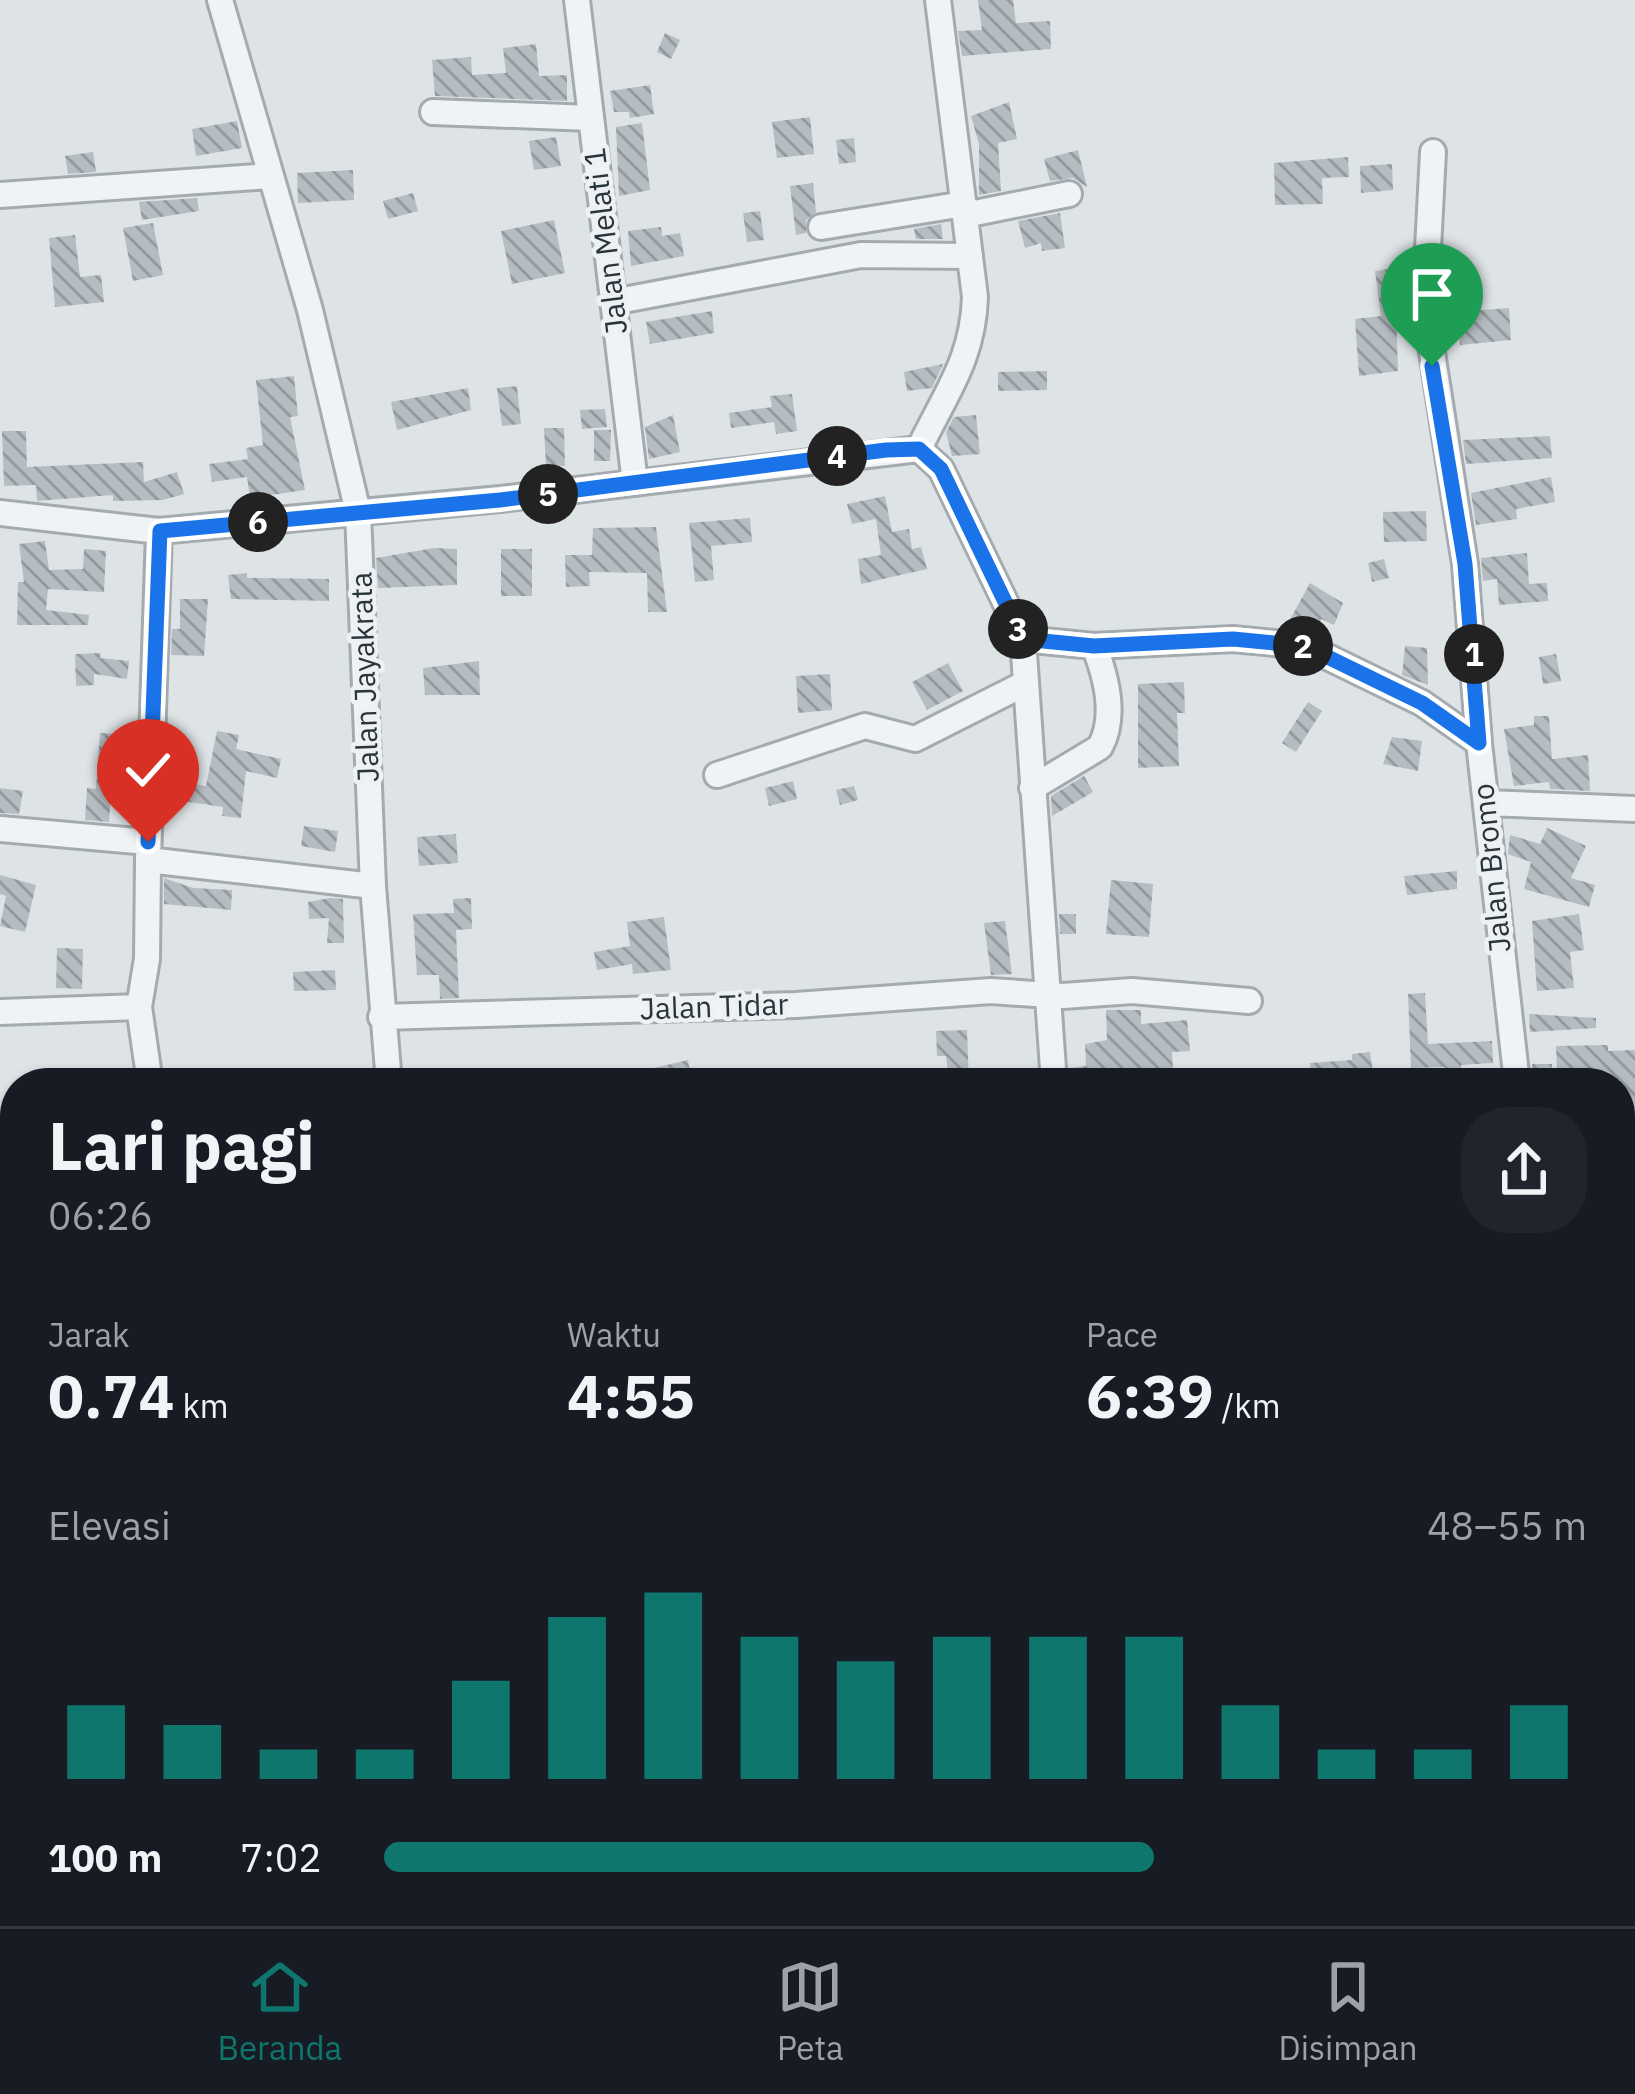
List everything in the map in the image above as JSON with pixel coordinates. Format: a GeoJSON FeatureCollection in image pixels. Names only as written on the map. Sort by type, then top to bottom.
{"type":"FeatureCollection","features":[{"type":"Feature","properties":{"kind":"street","name":"Jalan Jayakrata"},"geometry":{"type":"LineString","coordinates":[[220,0],[334,400],[358,512],[386,1068]]}},
{"type":"Feature","properties":{"kind":"street","name":"Jalan Melati 1"},"geometry":{"type":"LineString","coordinates":[[577,0],[635,483]]}},
{"type":"Feature","properties":{"kind":"street"},"geometry":{"type":"LineString","coordinates":[[919,449],[968,359],[975,297],[938,0]]}},
{"type":"Feature","properties":{"kind":"street"},"geometry":{"type":"LineString","coordinates":[[433,112],[591,118]]}},
{"type":"Feature","properties":{"kind":"street","name":"Jalan Bromo"},"geometry":{"type":"LineString","coordinates":[[1433,152],[1425,307],[1465,564],[1479,743],[1515,1068]]}},
{"type":"Feature","properties":{"kind":"street"},"geometry":{"type":"LineString","coordinates":[[0,195],[270,176]]}},
{"type":"Feature","properties":{"kind":"street"},"geometry":{"type":"LineString","coordinates":[[821,227],[1069,194]]}},
{"type":"Feature","properties":{"kind":"street"},"geometry":{"type":"LineString","coordinates":[[613,302],[861,255],[970,256]]}},
{"type":"Feature","properties":{"kind":"street"},"geometry":{"type":"LineString","coordinates":[[0,513],[160,531],[919,449],[941,469],[1023,639],[1052,1068]]}},
{"type":"Feature","properties":{"kind":"street"},"geometry":{"type":"LineString","coordinates":[[148,1068],[139,1007],[147,959],[160,531]]}},
{"type":"Feature","properties":{"kind":"street"},"geometry":{"type":"LineString","coordinates":[[1023,639],[1094,646],[1233,639],[1305,646],[1422,703],[1479,743]]}},
{"type":"Feature","properties":{"kind":"street"},"geometry":{"type":"LineString","coordinates":[[1032,788],[1100,747],[1106,737],[1108,700],[1094,646]]}},
{"type":"Feature","properties":{"kind":"street"},"geometry":{"type":"LineString","coordinates":[[717,775],[865,726],[915,739],[1026,683]]}},
{"type":"Feature","properties":{"kind":"street"},"geometry":{"type":"LineString","coordinates":[[1486,803],[1635,809]]}},
{"type":"Feature","properties":{"kind":"street"},"geometry":{"type":"LineString","coordinates":[[1,829],[374,886]]}},
{"type":"Feature","properties":{"kind":"street","name":"Jalan Tidar"},"geometry":{"type":"LineString","coordinates":[[381,1017],[796,1005],[991,991],[1045,996],[1132,991],[1249,1001]]}},
{"type":"Feature","properties":{"kind":"street"},"geometry":{"type":"LineString","coordinates":[[0,1012],[139,1007]]}},
{"type":"Feature","properties":{"kind":"building"},"geometry":{"type":"Polygon","coordinates":[[[978,0],[1013,0],[1016,23],[1050,21],[1051,49],[962,56],[958,31],[982,30],[978,0]]]}},
{"type":"Feature","properties":{"kind":"building"},"geometry":{"type":"Polygon","coordinates":[[[665,33],[680,40],[671,59],[657,52],[665,33]]]}},
{"type":"Feature","properties":{"kind":"building"},"geometry":{"type":"Polygon","coordinates":[[[536,44],[539,76],[567,75],[567,101],[435,96],[432,60],[471,57],[472,75],[506,73],[503,48],[536,44]]]}},
{"type":"Feature","properties":{"kind":"building"},"geometry":{"type":"Polygon","coordinates":[[[650,85],[654,114],[630,118],[629,112],[614,112],[610,91],[650,85]]]}},
{"type":"Feature","properties":{"kind":"building"},"geometry":{"type":"Polygon","coordinates":[[[1009,102],[1017,139],[998,143],[1001,191],[979,195],[979,144],[971,116],[1009,102]]]}},
{"type":"Feature","properties":{"kind":"building"},"geometry":{"type":"Polygon","coordinates":[[[810,117],[814,154],[777,158],[772,122],[810,117]]]}},
{"type":"Feature","properties":{"kind":"building"},"geometry":{"type":"Polygon","coordinates":[[[237,121],[242,148],[196,156],[192,129],[237,121]]]}},
{"type":"Feature","properties":{"kind":"building"},"geometry":{"type":"Polygon","coordinates":[[[642,123],[650,190],[619,196],[616,127],[642,123]]]}},
{"type":"Feature","properties":{"kind":"building"},"geometry":{"type":"Polygon","coordinates":[[[556,137],[561,166],[534,170],[529,141],[556,137]]]}},
{"type":"Feature","properties":{"kind":"building"},"geometry":{"type":"Polygon","coordinates":[[[854,138],[856,162],[839,164],[836,140],[854,138]]]}},
{"type":"Feature","properties":{"kind":"building"},"geometry":{"type":"Polygon","coordinates":[[[1078,150],[1087,187],[1073,178],[1050,181],[1044,159],[1078,150]]]}},
{"type":"Feature","properties":{"kind":"building"},"geometry":{"type":"Polygon","coordinates":[[[93,152],[96,172],[68,174],[65,156],[93,152]]]}},
{"type":"Feature","properties":{"kind":"building"},"geometry":{"type":"Polygon","coordinates":[[[1348,157],[1349,177],[1322,178],[1323,204],[1275,205],[1274,163],[1348,157]]]}},
{"type":"Feature","properties":{"kind":"building"},"geometry":{"type":"Polygon","coordinates":[[[1392,164],[1393,190],[1361,193],[1360,166],[1392,164]]]}},
{"type":"Feature","properties":{"kind":"building"},"geometry":{"type":"Polygon","coordinates":[[[353,170],[354,200],[298,203],[297,173],[353,170]]]}},
{"type":"Feature","properties":{"kind":"building"},"geometry":{"type":"Polygon","coordinates":[[[813,183],[816,212],[806,220],[806,233],[796,235],[790,186],[813,183]]]}},
{"type":"Feature","properties":{"kind":"building"},"geometry":{"type":"Polygon","coordinates":[[[413,193],[418,211],[388,219],[383,201],[413,193]]]}},
{"type":"Feature","properties":{"kind":"building"},"geometry":{"type":"Polygon","coordinates":[[[197,198],[199,211],[142,220],[139,202],[197,198]]]}},
{"type":"Feature","properties":{"kind":"building"},"geometry":{"type":"Polygon","coordinates":[[[760,211],[764,240],[747,242],[743,213],[760,211]]]}},
{"type":"Feature","properties":{"kind":"building"},"geometry":{"type":"Polygon","coordinates":[[[1060,213],[1065,248],[1042,251],[1041,243],[1025,248],[1018,221],[1060,213]]]}},
{"type":"Feature","properties":{"kind":"building"},"geometry":{"type":"Polygon","coordinates":[[[554,220],[565,273],[512,284],[501,231],[554,220]]]}},
{"type":"Feature","properties":{"kind":"building"},"geometry":{"type":"Polygon","coordinates":[[[153,223],[163,275],[133,281],[123,228],[153,223]]]}},
{"type":"Feature","properties":{"kind":"building"},"geometry":{"type":"Polygon","coordinates":[[[941,224],[943,239],[916,239],[914,229],[941,224]]]}},
{"type":"Feature","properties":{"kind":"building"},"geometry":{"type":"Polygon","coordinates":[[[661,227],[662,236],[680,233],[684,256],[631,266],[628,231],[661,227]]]}},
{"type":"Feature","properties":{"kind":"building"},"geometry":{"type":"Polygon","coordinates":[[[75,235],[80,277],[101,275],[104,302],[55,307],[49,238],[75,235]]]}},
{"type":"Feature","properties":{"kind":"building"},"geometry":{"type":"Polygon","coordinates":[[[1395,268],[1398,371],[1359,376],[1355,319],[1381,316],[1375,271],[1395,268]]]}},
{"type":"Feature","properties":{"kind":"building"},"geometry":{"type":"Polygon","coordinates":[[[1509,308],[1511,340],[1460,345],[1457,312],[1509,308]]]}},
{"type":"Feature","properties":{"kind":"building"},"geometry":{"type":"Polygon","coordinates":[[[712,311],[714,333],[650,344],[646,322],[712,311]]]}},
{"type":"Feature","properties":{"kind":"building"},"geometry":{"type":"Polygon","coordinates":[[[943,364],[932,388],[907,391],[904,372],[943,364]]]}},
{"type":"Feature","properties":{"kind":"building"},"geometry":{"type":"Polygon","coordinates":[[[1047,371],[1047,390],[998,391],[998,372],[1047,371]]]}},
{"type":"Feature","properties":{"kind":"building"},"geometry":{"type":"Polygon","coordinates":[[[294,376],[298,416],[290,417],[305,490],[250,498],[247,477],[212,482],[209,464],[248,459],[246,448],[263,445],[256,380],[294,376]]]}},
{"type":"Feature","properties":{"kind":"building"},"geometry":{"type":"Polygon","coordinates":[[[517,386],[521,424],[502,426],[497,388],[517,386]]]}},
{"type":"Feature","properties":{"kind":"building"},"geometry":{"type":"Polygon","coordinates":[[[468,388],[471,410],[397,430],[391,402],[468,388]]]}},
{"type":"Feature","properties":{"kind":"building"},"geometry":{"type":"Polygon","coordinates":[[[792,394],[797,431],[776,434],[774,422],[731,428],[729,413],[772,407],[770,396],[792,394]]]}},
{"type":"Feature","properties":{"kind":"building"},"geometry":{"type":"Polygon","coordinates":[[[605,409],[607,427],[582,429],[580,410],[605,409]]]}},
{"type":"Feature","properties":{"kind":"building"},"geometry":{"type":"Polygon","coordinates":[[[673,415],[680,452],[649,459],[645,427],[673,415]]]}},
{"type":"Feature","properties":{"kind":"building"},"geometry":{"type":"Polygon","coordinates":[[[976,415],[980,454],[952,456],[946,432],[954,417],[976,415]]]}},
{"type":"Feature","properties":{"kind":"building"},"geometry":{"type":"Polygon","coordinates":[[[544,428],[564,428],[565,466],[546,466],[544,428]]]}},
{"type":"Feature","properties":{"kind":"building"},"geometry":{"type":"Polygon","coordinates":[[[594,430],[611,430],[610,461],[594,461],[594,430]]]}},
{"type":"Feature","properties":{"kind":"building"},"geometry":{"type":"Polygon","coordinates":[[[2,431],[26,431],[27,467],[143,462],[144,482],[177,472],[184,494],[163,500],[113,501],[113,495],[37,501],[36,485],[4,486],[2,431]]]}},
{"type":"Feature","properties":{"kind":"building"},"geometry":{"type":"Polygon","coordinates":[[[1550,436],[1552,458],[1466,464],[1463,440],[1550,436]]]}},
{"type":"Feature","properties":{"kind":"building"},"geometry":{"type":"Polygon","coordinates":[[[1551,477],[1555,502],[1516,509],[1517,519],[1476,525],[1471,493],[1551,477]]]}},
{"type":"Feature","properties":{"kind":"building"},"geometry":{"type":"Polygon","coordinates":[[[885,496],[892,532],[909,529],[912,549],[921,547],[927,569],[861,584],[858,559],[881,555],[876,519],[852,524],[847,504],[885,496]]]}},
{"type":"Feature","properties":{"kind":"building"},"geometry":{"type":"Polygon","coordinates":[[[1426,511],[1427,541],[1384,542],[1383,512],[1426,511]]]}},
{"type":"Feature","properties":{"kind":"building"},"geometry":{"type":"Polygon","coordinates":[[[750,518],[752,542],[711,546],[714,580],[695,582],[689,523],[750,518]]]}},
{"type":"Feature","properties":{"kind":"building"},"geometry":{"type":"Polygon","coordinates":[[[656,527],[667,612],[648,612],[647,573],[589,572],[590,586],[566,587],[565,555],[592,555],[593,528],[656,527]]]}},
{"type":"Feature","properties":{"kind":"building"},"geometry":{"type":"Polygon","coordinates":[[[45,541],[49,570],[83,569],[84,549],[106,551],[104,592],[48,589],[46,610],[89,615],[88,625],[17,625],[18,582],[24,582],[19,544],[45,541]]]}},
{"type":"Feature","properties":{"kind":"building"},"geometry":{"type":"Polygon","coordinates":[[[457,549],[457,585],[378,588],[376,558],[457,549]]]}},
{"type":"Feature","properties":{"kind":"building"},"geometry":{"type":"Polygon","coordinates":[[[501,549],[532,549],[532,596],[501,596],[501,549]]]}},
{"type":"Feature","properties":{"kind":"building"},"geometry":{"type":"Polygon","coordinates":[[[1527,553],[1529,584],[1547,583],[1548,601],[1499,605],[1497,579],[1483,581],[1481,558],[1527,553]]]}},
{"type":"Feature","properties":{"kind":"building"},"geometry":{"type":"Polygon","coordinates":[[[1384,559],[1389,578],[1372,582],[1368,563],[1384,559]]]}},
{"type":"Feature","properties":{"kind":"building"},"geometry":{"type":"Polygon","coordinates":[[[247,573],[247,578],[329,579],[329,601],[231,599],[228,575],[247,573]]]}},
{"type":"Feature","properties":{"kind":"building"},"geometry":{"type":"Polygon","coordinates":[[[1310,583],[1343,603],[1334,625],[1321,619],[1316,633],[1287,625],[1310,583]]]}},
{"type":"Feature","properties":{"kind":"building"},"geometry":{"type":"Polygon","coordinates":[[[180,599],[208,599],[204,656],[171,655],[172,629],[180,629],[180,599]]]}},
{"type":"Feature","properties":{"kind":"building"},"geometry":{"type":"Polygon","coordinates":[[[1405,646],[1427,648],[1428,685],[1402,675],[1405,646]]]}},
{"type":"Feature","properties":{"kind":"building"},"geometry":{"type":"Polygon","coordinates":[[[101,653],[100,658],[129,661],[127,679],[94,674],[94,685],[76,686],[75,654],[101,653]]]}},
{"type":"Feature","properties":{"kind":"building"},"geometry":{"type":"Polygon","coordinates":[[[1556,654],[1561,681],[1543,684],[1539,657],[1556,654]]]}},
{"type":"Feature","properties":{"kind":"building"},"geometry":{"type":"Polygon","coordinates":[[[479,661],[480,695],[425,695],[423,668],[479,661]]]}},
{"type":"Feature","properties":{"kind":"building"},"geometry":{"type":"Polygon","coordinates":[[[948,663],[963,691],[927,710],[912,682],[948,663]]]}},
{"type":"Feature","properties":{"kind":"building"},"geometry":{"type":"Polygon","coordinates":[[[830,674],[832,710],[798,713],[796,676],[830,674]]]}},
{"type":"Feature","properties":{"kind":"building"},"geometry":{"type":"Polygon","coordinates":[[[1184,682],[1185,713],[1177,713],[1179,766],[1138,768],[1138,684],[1184,682]]]}},
{"type":"Feature","properties":{"kind":"building"},"geometry":{"type":"Polygon","coordinates":[[[1308,702],[1322,711],[1296,752],[1282,743],[1308,702]]]}},
{"type":"Feature","properties":{"kind":"building"},"geometry":{"type":"Polygon","coordinates":[[[1534,716],[1549,716],[1552,759],[1588,755],[1590,791],[1550,789],[1549,782],[1514,786],[1504,729],[1534,725],[1534,716]]]}},
{"type":"Feature","properties":{"kind":"building"},"geometry":{"type":"Polygon","coordinates":[[[217,731],[239,735],[236,749],[281,759],[277,778],[246,771],[241,818],[222,816],[223,807],[183,801],[186,783],[206,786],[217,731]]]}},
{"type":"Feature","properties":{"kind":"building"},"geometry":{"type":"Polygon","coordinates":[[[100,733],[127,735],[125,762],[113,761],[109,822],[85,820],[87,788],[96,789],[100,733]]]}},
{"type":"Feature","properties":{"kind":"building"},"geometry":{"type":"Polygon","coordinates":[[[1392,737],[1422,741],[1418,771],[1383,764],[1392,737]]]}},
{"type":"Feature","properties":{"kind":"building"},"geometry":{"type":"Polygon","coordinates":[[[1084,776],[1093,792],[1052,816],[1051,796],[1084,776]]]}},
{"type":"Feature","properties":{"kind":"building"},"geometry":{"type":"Polygon","coordinates":[[[793,781],[797,799],[769,806],[765,788],[793,781]]]}},
{"type":"Feature","properties":{"kind":"building"},"geometry":{"type":"Polygon","coordinates":[[[854,786],[858,800],[840,805],[836,790],[854,786]]]}},
{"type":"Feature","properties":{"kind":"building"},"geometry":{"type":"Polygon","coordinates":[[[0,788],[23,791],[19,814],[0,813],[0,788]]]}},
{"type":"Feature","properties":{"kind":"building"},"geometry":{"type":"Polygon","coordinates":[[[304,826],[338,831],[335,852],[301,846],[304,826]]]}},
{"type":"Feature","properties":{"kind":"building"},"geometry":{"type":"Polygon","coordinates":[[[1547,828],[1586,846],[1571,878],[1595,885],[1589,907],[1524,889],[1531,862],[1508,854],[1510,835],[1540,844],[1547,828]]]}},
{"type":"Feature","properties":{"kind":"building"},"geometry":{"type":"Polygon","coordinates":[[[456,834],[458,863],[419,866],[417,837],[456,834]]]}},
{"type":"Feature","properties":{"kind":"building"},"geometry":{"type":"Polygon","coordinates":[[[1457,871],[1457,889],[1407,895],[1404,876],[1457,871]]]}},
{"type":"Feature","properties":{"kind":"building"},"geometry":{"type":"Polygon","coordinates":[[[0,875],[36,885],[25,932],[0,926],[6,896],[0,894],[0,875]]]}},
{"type":"Feature","properties":{"kind":"building"},"geometry":{"type":"Polygon","coordinates":[[[164,878],[193,888],[232,890],[231,910],[164,904],[164,878]]]}},
{"type":"Feature","properties":{"kind":"building"},"geometry":{"type":"Polygon","coordinates":[[[1111,880],[1153,884],[1149,937],[1106,934],[1111,880]]]}},
{"type":"Feature","properties":{"kind":"building"},"geometry":{"type":"Polygon","coordinates":[[[471,898],[472,929],[456,930],[459,998],[440,999],[439,975],[417,975],[413,914],[454,913],[453,899],[471,898]]]}},
{"type":"Feature","properties":{"kind":"building"},"geometry":{"type":"Polygon","coordinates":[[[343,899],[344,943],[327,943],[329,918],[309,919],[308,902],[343,899]]]}},
{"type":"Feature","properties":{"kind":"building"},"geometry":{"type":"Polygon","coordinates":[[[1059,914],[1076,914],[1076,934],[1060,934],[1059,914]]]}},
{"type":"Feature","properties":{"kind":"building"},"geometry":{"type":"Polygon","coordinates":[[[1579,914],[1584,950],[1570,952],[1574,988],[1537,991],[1532,921],[1579,914]]]}},
{"type":"Feature","properties":{"kind":"building"},"geometry":{"type":"Polygon","coordinates":[[[664,917],[671,970],[633,974],[632,964],[597,970],[594,952],[630,946],[627,922],[664,917]]]}},
{"type":"Feature","properties":{"kind":"building"},"geometry":{"type":"Polygon","coordinates":[[[1005,921],[1012,974],[991,975],[984,923],[1005,921]]]}},
{"type":"Feature","properties":{"kind":"building"},"geometry":{"type":"Polygon","coordinates":[[[57,948],[83,949],[82,989],[56,988],[57,948]]]}},
{"type":"Feature","properties":{"kind":"building"},"geometry":{"type":"Polygon","coordinates":[[[335,970],[336,990],[294,991],[293,972],[335,970]]]}},
{"type":"Feature","properties":{"kind":"building"},"geometry":{"type":"Polygon","coordinates":[[[1425,993],[1428,1044],[1492,1041],[1493,1063],[1411,1068],[1408,994],[1425,993]]]}},
{"type":"Feature","properties":{"kind":"building"},"geometry":{"type":"Polygon","coordinates":[[[1106,1010],[1141,1010],[1141,1024],[1187,1020],[1190,1051],[1172,1052],[1173,1068],[1070,1068],[1086,1066],[1085,1044],[1107,1040],[1106,1010]]]}},
{"type":"Feature","properties":{"kind":"building"},"geometry":{"type":"Polygon","coordinates":[[[1529,1014],[1596,1018],[1596,1028],[1530,1032],[1529,1014]]]}},
{"type":"Feature","properties":{"kind":"building"},"geometry":{"type":"Polygon","coordinates":[[[967,1030],[968,1068],[947,1068],[946,1056],[937,1056],[936,1031],[967,1030]]]}},
{"type":"Feature","properties":{"kind":"building"},"geometry":{"type":"Polygon","coordinates":[[[1608,1045],[1608,1051],[1635,1050],[1635,1068],[1557,1068],[1556,1046],[1608,1045]]]}},
{"type":"Feature","properties":{"kind":"building"},"geometry":{"type":"Polygon","coordinates":[[[1370,1052],[1372,1068],[1310,1068],[1310,1063],[1352,1060],[1352,1054],[1370,1052]]]}},
{"type":"Feature","properties":{"kind":"building"},"geometry":{"type":"Polygon","coordinates":[[[688,1060],[689,1068],[654,1068],[688,1060]]]}},
{"type":"Feature","properties":{"kind":"route"},"geometry":{"type":"LineString","coordinates":[[148,842],[160,531],[500,500],[886,450],[919,449],[941,469],[1023,639],[1094,646],[1233,639],[1305,646],[1422,703],[1479,743],[1465,564],[1432,366]]}}]}
